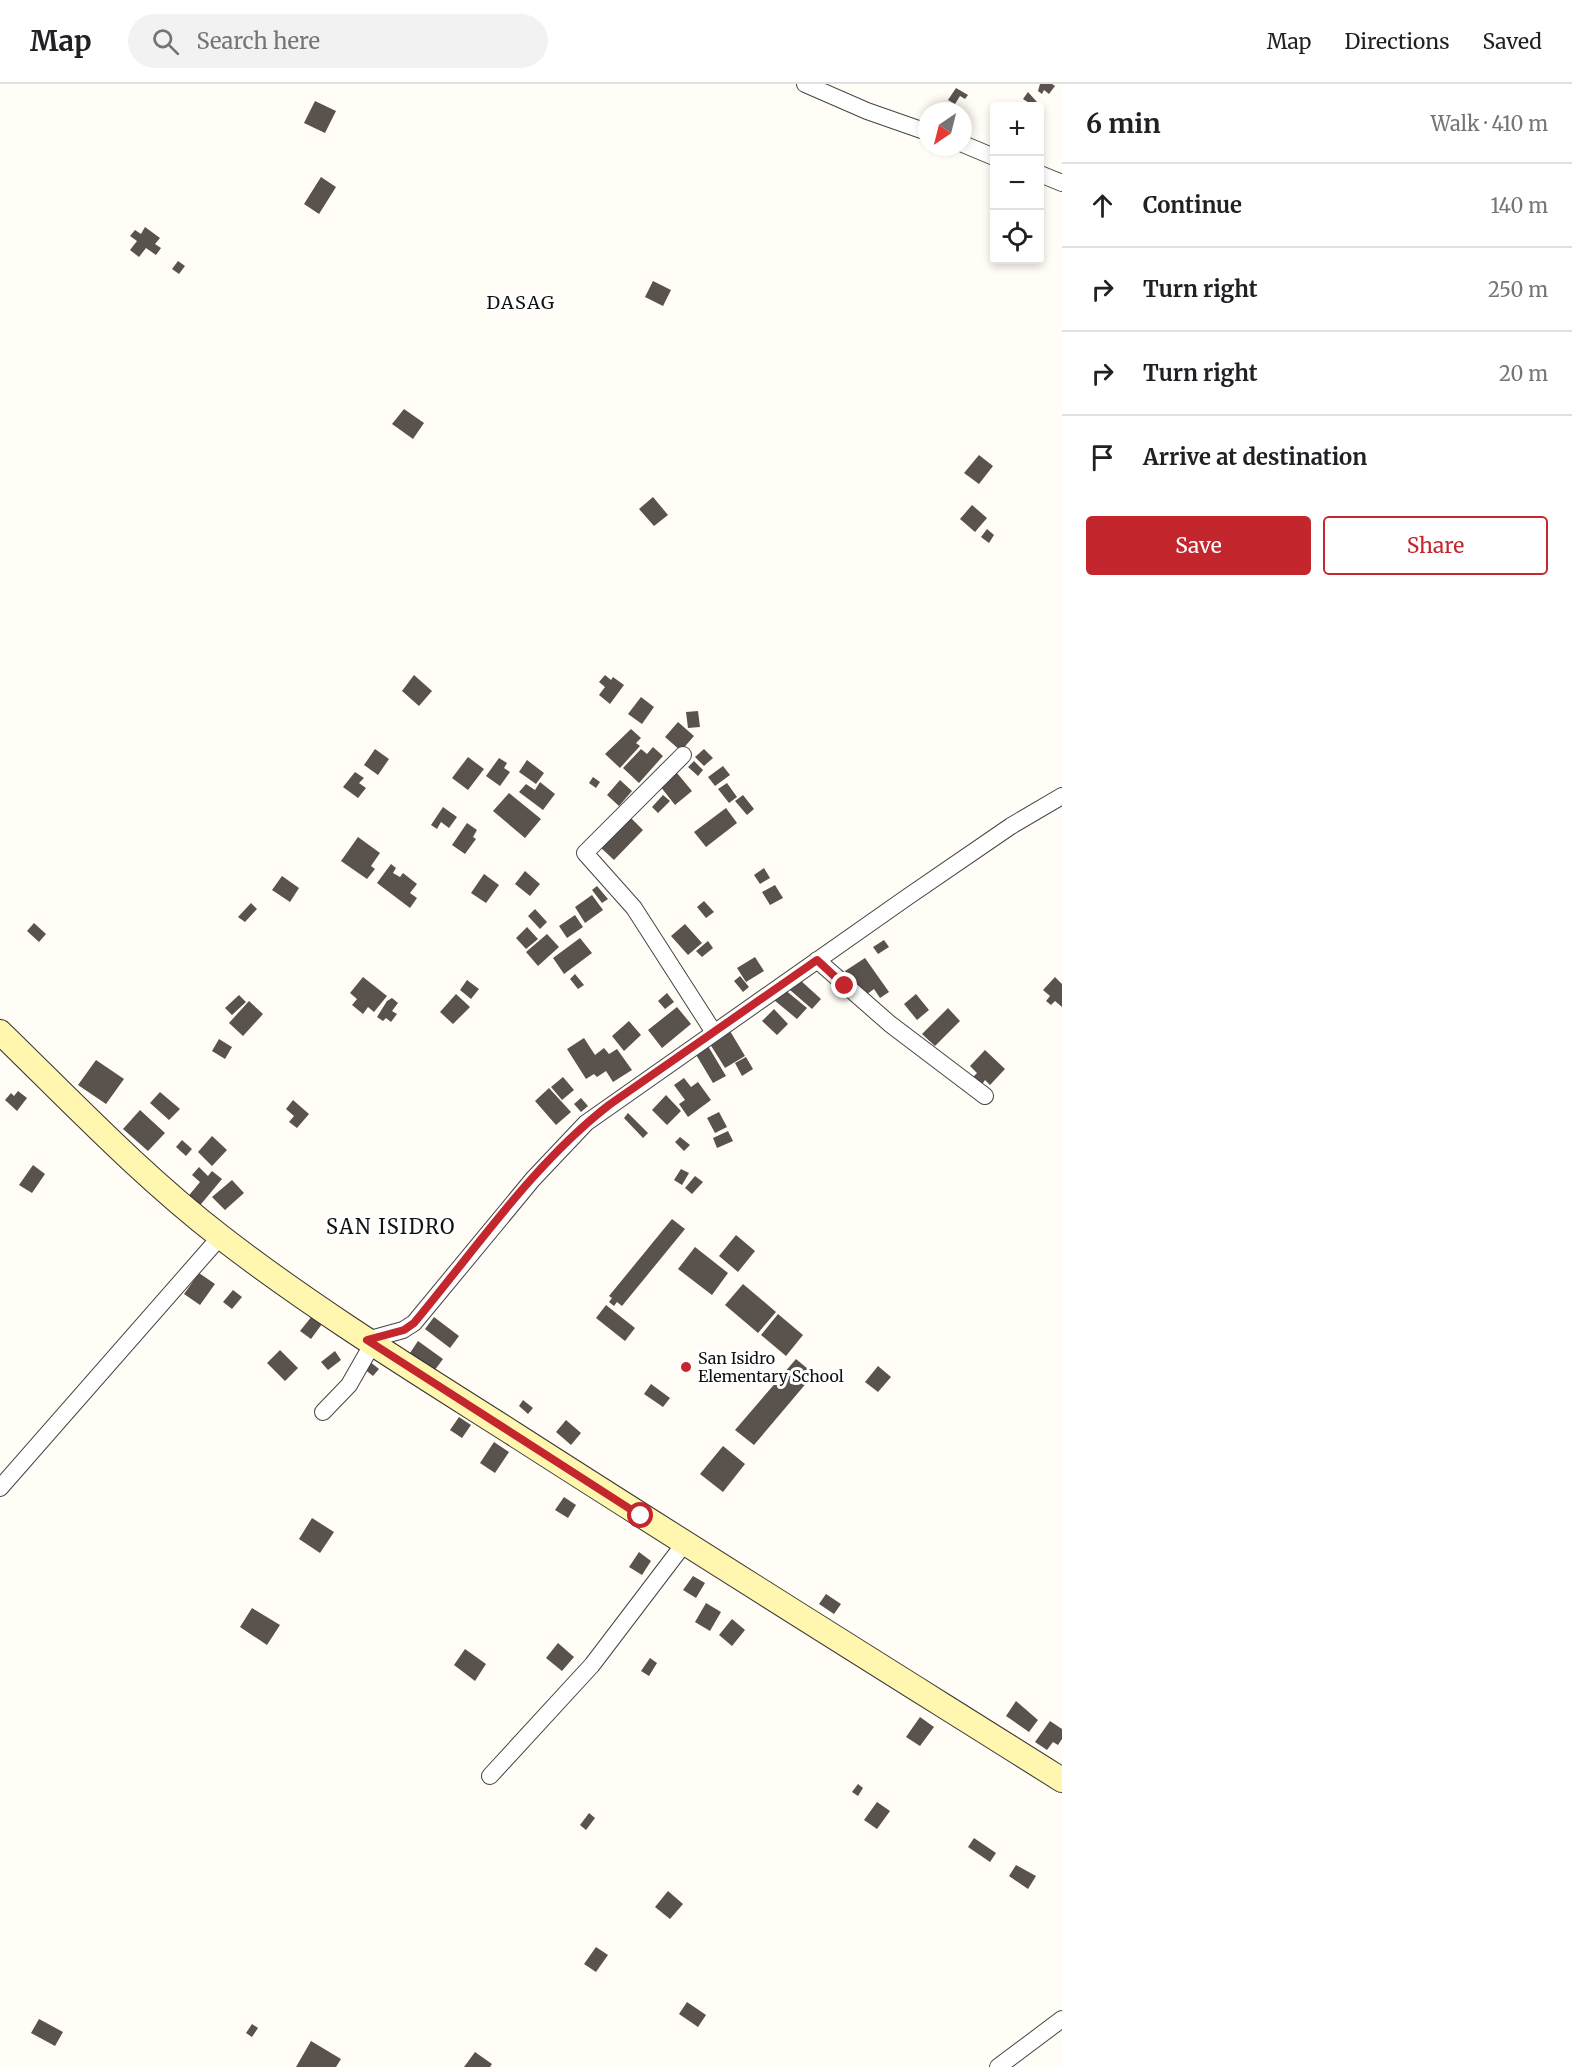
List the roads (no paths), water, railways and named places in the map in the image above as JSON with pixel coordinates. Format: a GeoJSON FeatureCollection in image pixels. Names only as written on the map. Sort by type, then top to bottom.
{"type":"FeatureCollection","features":[{"type":"Feature","properties":{"kind":"street"},"geometry":{"type":"LineString","coordinates":[[805,84],[867,111],[918,129]]}},
{"type":"Feature","properties":{"kind":"street"},"geometry":{"type":"LineString","coordinates":[[972,148],[992,156]]}},
{"type":"Feature","properties":{"kind":"street"},"geometry":{"type":"LineString","coordinates":[[1044,176],[1062,183]]}},
{"type":"Feature","properties":{"kind":"street"},"geometry":{"type":"LineString","coordinates":[[683,755],[585,853],[634,908],[713,1031]]}},
{"type":"Feature","properties":{"kind":"street"},"geometry":{"type":"LineString","coordinates":[[323,1412],[349,1385],[370,1341],[404,1330],[414,1323],[533,1179],[586,1123],[713,1031],[1011,826],[1062,796]]}},
{"type":"Feature","properties":{"kind":"street"},"geometry":{"type":"LineString","coordinates":[[817,960],[881,1017],[985,1096]]}},
{"type":"Feature","properties":{"kind":"street"},"geometry":{"type":"LineString","coordinates":[[0,1032],[142,1171],[220,1236],[370,1341],[684,1544],[1062,1780]]}},
{"type":"Feature","properties":{"kind":"street"},"geometry":{"type":"LineString","coordinates":[[0,1488],[220,1236]]}},
{"type":"Feature","properties":{"kind":"street"},"geometry":{"type":"LineString","coordinates":[[490,1776],[592,1665],[684,1544]]}},
{"type":"Feature","properties":{"kind":"street"},"geometry":{"type":"LineString","coordinates":[[998,2067],[1062,2019]]}},
{"type":"Feature","properties":{"kind":"place","name":"San Isidro Elementary School"},"geometry":{"type":"Point","coordinates":[686,1367]}},
{"type":"Feature","properties":{"kind":"district","name":"DASAG"},"geometry":{"type":"Point","coordinates":[521,302]}},
{"type":"Feature","properties":{"kind":"district","name":"SAN ISIDRO"},"geometry":{"type":"Point","coordinates":[391,1226]}}]}
